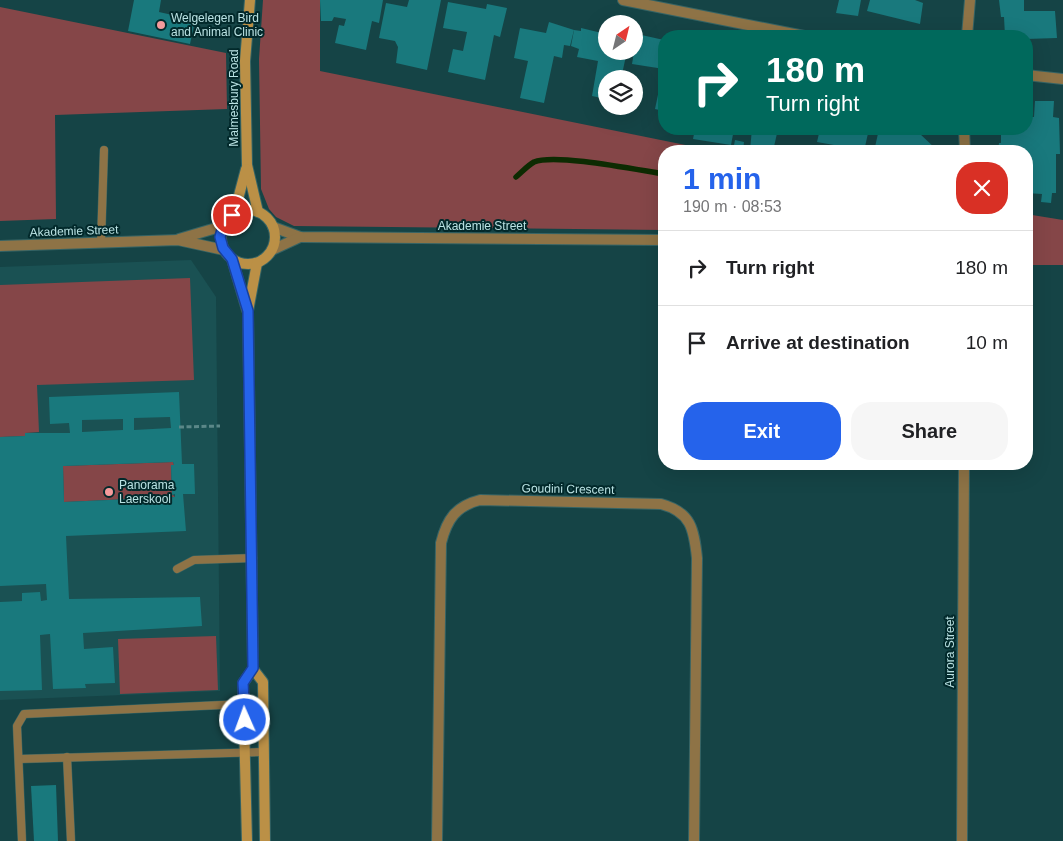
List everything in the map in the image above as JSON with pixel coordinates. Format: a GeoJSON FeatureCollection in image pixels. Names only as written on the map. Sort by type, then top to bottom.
{"type":"FeatureCollection","features":[{"type":"Feature","properties":{"kind":"street","name":"Malmesbury Road"},"geometry":{"type":"LineString","coordinates":[[250,0],[245,61],[247,165],[258,212]]}},
{"type":"Feature","properties":{"kind":"street"},"geometry":{"type":"LineString","coordinates":[[623,0],[774,30]]}},
{"type":"Feature","properties":{"kind":"street"},"geometry":{"type":"LineString","coordinates":[[968,30],[970,0]]}},
{"type":"Feature","properties":{"kind":"street"},"geometry":{"type":"LineString","coordinates":[[1033,76],[1063,79]]}},
{"type":"Feature","properties":{"kind":"street","name":"Malmesbury Road"},"geometry":{"type":"LineString","coordinates":[[234,214],[247,165]]}},
{"type":"Feature","properties":{"kind":"street"},"geometry":{"type":"LineString","coordinates":[[232,259],[245,264],[257,262],[264,259],[272,250],[275,238],[273,227],[267,218],[258,212],[248,210],[234,214],[223,226],[220,237],[224,250],[232,259],[248,311]]}},
{"type":"Feature","properties":{"kind":"street","name":"Akademie Street"},"geometry":{"type":"LineString","coordinates":[[178,240],[223,226]]}},
{"type":"Feature","properties":{"kind":"street","name":"Akademie Street"},"geometry":{"type":"LineString","coordinates":[[273,227],[300,237],[658,240]]}},
{"type":"Feature","properties":{"kind":"street","name":"Akademie Street"},"geometry":{"type":"LineString","coordinates":[[272,250],[300,237]]}},
{"type":"Feature","properties":{"kind":"street","name":"Akademie Street"},"geometry":{"type":"LineString","coordinates":[[0,246],[178,240],[224,250]]}},
{"type":"Feature","properties":{"kind":"street"},"geometry":{"type":"LineString","coordinates":[[247,841],[247,752],[243,683],[253,668],[253,558],[248,311],[257,262]]}},
{"type":"Feature","properties":{"kind":"street","name":"Aurora Street"},"geometry":{"type":"LineString","coordinates":[[962,841],[964,470]]}},
{"type":"Feature","properties":{"kind":"street","name":"Goudini Crescent"},"geometry":{"type":"LineString","coordinates":[[437,841],[441,543],[445,527],[454,514],[465,504],[480,500],[661,504],[672,507],[683,514],[692,527],[697,558],[694,841]]}},
{"type":"Feature","properties":{"kind":"street"},"geometry":{"type":"LineString","coordinates":[[253,668],[263,682],[262,752],[265,841]]}},
{"type":"Feature","properties":{"kind":"lane"},"geometry":{"type":"LineString","coordinates":[[101,242],[104,150]]}},
{"type":"Feature","properties":{"kind":"lane"},"geometry":{"type":"LineString","coordinates":[[177,569],[194,560],[253,558]]}},
{"type":"Feature","properties":{"kind":"lane"},"geometry":{"type":"LineString","coordinates":[[22,841],[17,726],[24,714],[262,702]]}},
{"type":"Feature","properties":{"kind":"lane"},"geometry":{"type":"LineString","coordinates":[[19,759],[262,752]]}},
{"type":"Feature","properties":{"kind":"lane"},"geometry":{"type":"LineString","coordinates":[[67,758],[71,841]]}},
{"type":"Feature","properties":{"kind":"path"},"geometry":{"type":"LineString","coordinates":[[179,427],[220,426]]}},
{"type":"Feature","properties":{"kind":"shaded area"},"geometry":{"type":"Polygon","coordinates":[[[263,0],[320,0],[320,71],[685,145],[658,145],[658,230],[294,226],[276,217],[269,209],[261,189],[259,59],[263,0]]]}},
{"type":"Feature","properties":{"kind":"shaded area"},"geometry":{"type":"Polygon","coordinates":[[[0,7],[226,53],[227,109],[55,115],[56,219],[0,221],[0,7]]]}},
{"type":"Feature","properties":{"kind":"shaded area"},"geometry":{"type":"Polygon","coordinates":[[[1033,215],[1063,220],[1063,265],[1033,265],[1033,215]]]}},
{"type":"Feature","properties":{"kind":"shaded area","name":"Panorama Laerskool"},"geometry":{"type":"Polygon","coordinates":[[[191,260],[216,297],[220,691],[0,700],[0,267],[191,260]]]}},
{"type":"Feature","properties":{"kind":"shaded area"},"geometry":{"type":"Polygon","coordinates":[[[190,278],[194,380],[37,385],[39,432],[25,433],[25,436],[0,437],[0,285],[190,278]]]}},
{"type":"Feature","properties":{"kind":"shaded area"},"geometry":{"type":"Polygon","coordinates":[[[173,462],[174,465],[171,465],[172,494],[175,497],[64,502],[63,466],[173,462]]]}},
{"type":"Feature","properties":{"kind":"shaded area"},"geometry":{"type":"Polygon","coordinates":[[[216,636],[218,690],[120,694],[118,639],[216,636]]]}},
{"type":"Feature","properties":{"kind":"building","name":"Welgelegen Bird and Animal Clinic"},"geometry":{"type":"Polygon","coordinates":[[[134,0],[161,0],[159,12],[195,20],[190,44],[128,31],[134,0]]]}},
{"type":"Feature","properties":{"kind":"building"},"geometry":{"type":"Polygon","coordinates":[[[320,0],[383,0],[379,23],[372,21],[366,50],[335,43],[339,25],[344,26],[346,19],[334,17],[332,21],[321,21],[320,0]]]}},
{"type":"Feature","properties":{"kind":"building"},"geometry":{"type":"Polygon","coordinates":[[[409,0],[441,0],[427,70],[396,63],[398,47],[395,41],[379,38],[386,3],[407,7],[409,0]]]}},
{"type":"Feature","properties":{"kind":"building"},"geometry":{"type":"Polygon","coordinates":[[[839,0],[861,0],[858,16],[836,13],[839,0]]]}},
{"type":"Feature","properties":{"kind":"building"},"geometry":{"type":"Polygon","coordinates":[[[870,0],[915,0],[923,3],[920,24],[867,11],[870,0]]]}},
{"type":"Feature","properties":{"kind":"building"},"geometry":{"type":"Polygon","coordinates":[[[999,0],[1024,0],[1024,11],[1055,11],[1057,38],[1033,39],[1033,30],[1005,30],[1004,17],[1001,17],[999,0]]]}},
{"type":"Feature","properties":{"kind":"building"},"geometry":{"type":"Polygon","coordinates":[[[448,2],[486,9],[487,4],[507,8],[500,37],[494,35],[485,80],[448,72],[453,49],[463,51],[467,32],[443,28],[448,2]]]}},
{"type":"Feature","properties":{"kind":"building"},"geometry":{"type":"Polygon","coordinates":[[[549,22],[574,30],[570,46],[564,45],[562,58],[554,56],[544,103],[520,98],[528,61],[514,58],[520,28],[546,33],[549,22]]]}},
{"type":"Feature","properties":{"kind":"building"},"geometry":{"type":"Polygon","coordinates":[[[581,28],[598,32],[598,60],[625,60],[623,70],[598,70],[598,97],[592,96],[598,61],[577,57],[579,49],[571,46],[574,30],[581,31],[581,28]]]}},
{"type":"Feature","properties":{"kind":"building"},"geometry":{"type":"Polygon","coordinates":[[[643,35],[658,39],[658,68],[632,64],[633,60],[643,60],[643,35]]]}},
{"type":"Feature","properties":{"kind":"building"},"geometry":{"type":"Polygon","coordinates":[[[658,95],[658,110],[655,109],[658,95]]]}},
{"type":"Feature","properties":{"kind":"building"},"geometry":{"type":"Polygon","coordinates":[[[1035,101],[1054,101],[1053,117],[1059,118],[1060,154],[1056,154],[1056,193],[1052,193],[1051,203],[1041,202],[1042,194],[1033,193],[1033,145],[999,145],[1001,143],[1001,135],[1033,135],[1035,101]]]}},
{"type":"Feature","properties":{"kind":"building"},"geometry":{"type":"Polygon","coordinates":[[[694,135],[733,135],[731,145],[693,139],[694,135]]]}},
{"type":"Feature","properties":{"kind":"building"},"geometry":{"type":"Polygon","coordinates":[[[751,135],[777,135],[774,145],[750,145],[751,135]]]}},
{"type":"Feature","properties":{"kind":"building"},"geometry":{"type":"Polygon","coordinates":[[[819,135],[868,135],[865,145],[834,145],[817,142],[819,135]]]}},
{"type":"Feature","properties":{"kind":"building"},"geometry":{"type":"Polygon","coordinates":[[[878,135],[921,135],[932,145],[875,145],[878,135]]]}},
{"type":"Feature","properties":{"kind":"building"},"geometry":{"type":"Polygon","coordinates":[[[735,140],[744,142],[744,145],[734,145],[735,140]]]}},
{"type":"Feature","properties":{"kind":"building"},"geometry":{"type":"Polygon","coordinates":[[[179,392],[182,464],[194,464],[195,494],[183,494],[186,531],[66,536],[69,599],[200,597],[202,626],[83,633],[84,649],[113,647],[115,683],[85,684],[86,688],[53,689],[50,634],[40,635],[42,690],[0,691],[0,602],[22,601],[22,593],[40,592],[41,601],[47,600],[46,584],[0,586],[0,437],[25,436],[25,433],[70,433],[69,423],[50,424],[49,397],[179,392]],[[170,417],[134,418],[134,430],[171,428],[170,417]],[[123,419],[82,420],[82,432],[123,430],[123,419]],[[173,462],[63,466],[64,502],[175,497],[175,494],[172,495],[171,465],[174,465],[173,462]]]}},
{"type":"Feature","properties":{"kind":"building"},"geometry":{"type":"Polygon","coordinates":[[[56,785],[58,841],[34,841],[31,786],[56,785]]]}},
{"type":"Feature","properties":{"kind":"waterway"},"geometry":{"type":"LineString","coordinates":[[516,177],[534,162],[545,160],[578,161],[658,173]]}},
{"type":"Feature","properties":{"kind":"place","name":"Welgelegen Bird and Animal Clinic"},"geometry":{"type":"Point","coordinates":[161,25]}},
{"type":"Feature","properties":{"kind":"place","name":"Panorama Laerskool"},"geometry":{"type":"Point","coordinates":[109,492]}},
{"type":"Feature","properties":{"kind":"route"},"geometry":{"type":"LineString","coordinates":[[232,215],[223,226],[220,237],[225,252],[232,259],[248,311],[253,558],[253,668],[243,683],[245,720]]}}]}
